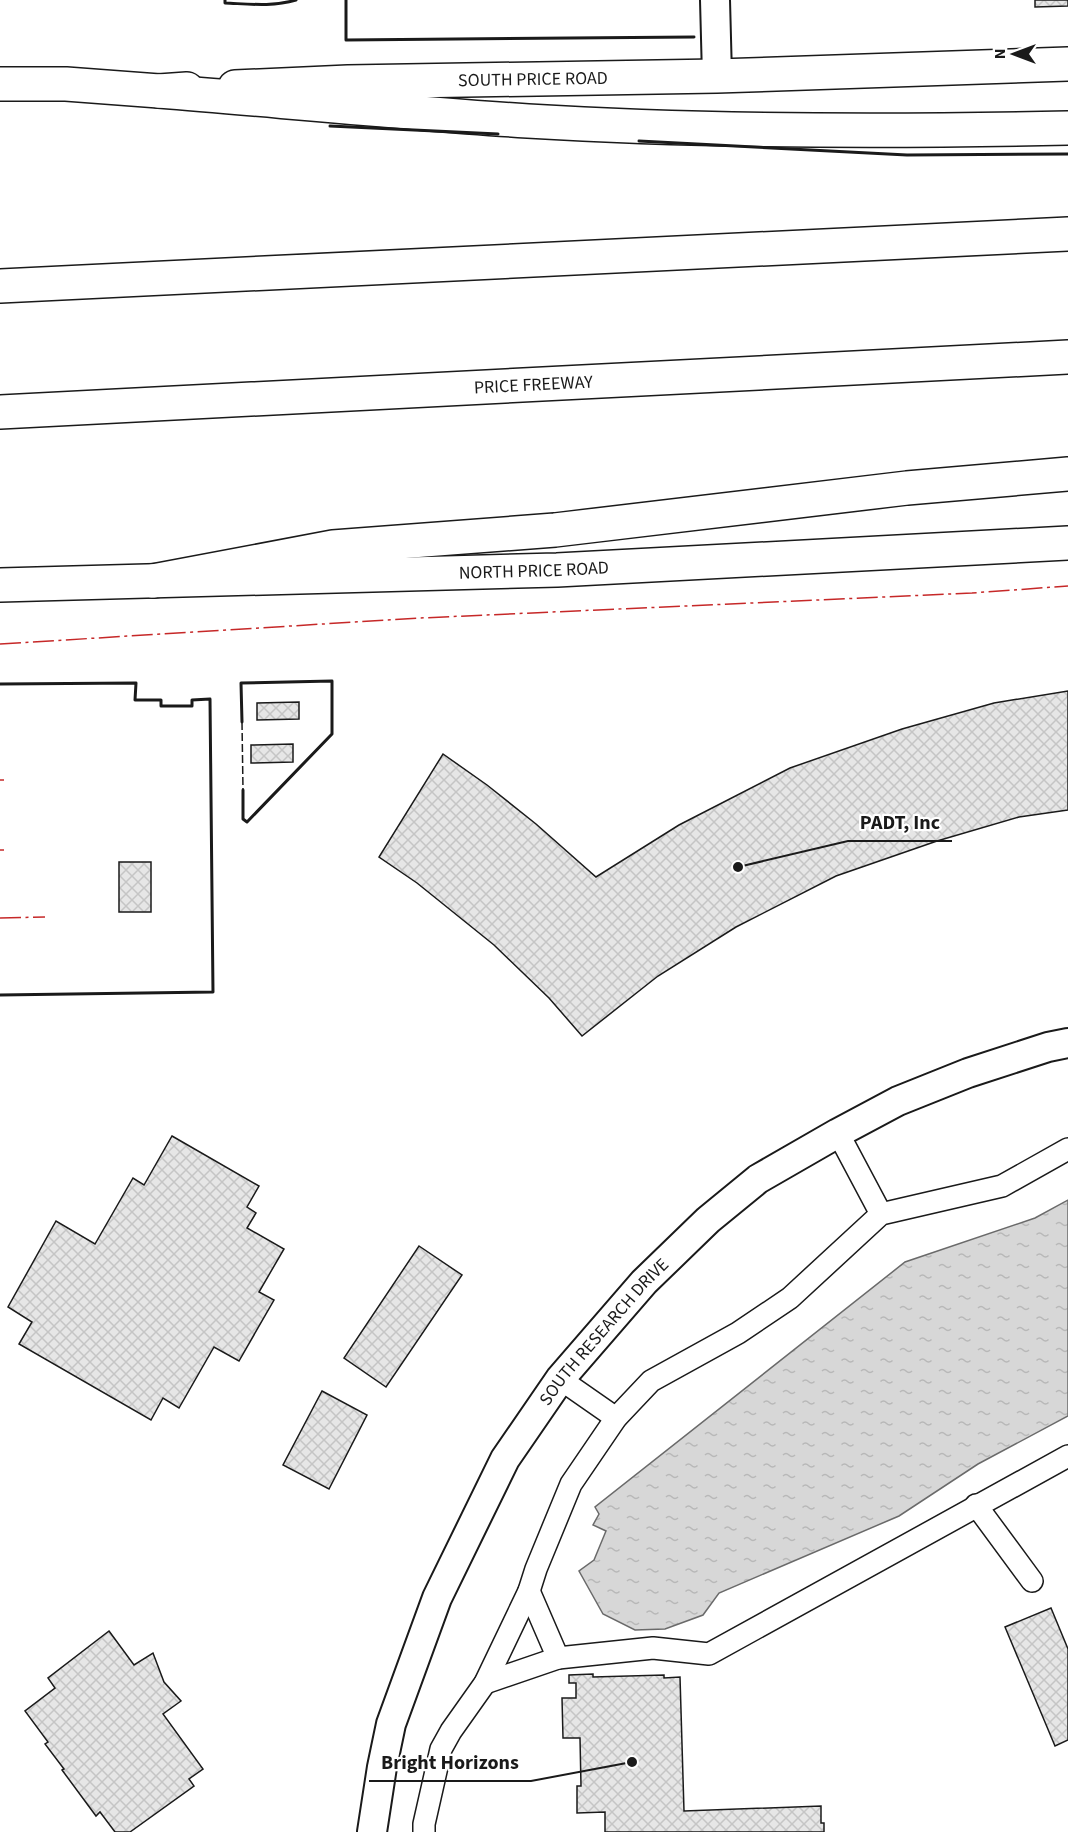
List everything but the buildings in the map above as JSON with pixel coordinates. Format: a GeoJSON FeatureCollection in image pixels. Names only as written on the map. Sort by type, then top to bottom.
{"type":"FeatureCollection","features":[{"type":"Feature","properties":{"kind":"main road","name":"SOUTH PRICE ROAD"},"geometry":{"type":"LineString","coordinates":[[0,84],[66,84],[159,90],[348,82],[717,76],[1068,64]]}},
{"type":"Feature","properties":{"kind":"main road"},"geometry":{"type":"LineString","coordinates":[[159,90],[528,121],[762,130],[916,131],[1068,128]]}},
{"type":"Feature","properties":{"kind":"main road"},"geometry":{"type":"LineString","coordinates":[[0,286],[1068,234]]}},
{"type":"Feature","properties":{"kind":"main road","name":"PRICE FREEWAY"},"geometry":{"type":"LineString","coordinates":[[0,412],[1068,357]]}},
{"type":"Feature","properties":{"kind":"main road"},"geometry":{"type":"LineString","coordinates":[[153,581],[333,547],[555,530],[907,488],[1068,474]]}},
{"type":"Feature","properties":{"kind":"main road","name":"NORTH PRICE ROAD"},"geometry":{"type":"LineString","coordinates":[[0,585],[557,570],[1068,543]]}},
{"type":"Feature","properties":{"kind":"street"},"geometry":{"type":"LineString","coordinates":[[715,0],[717,76]]}},
{"type":"Feature","properties":{"kind":"street","name":"SOUTH RESEARCH DRIVE"},"geometry":{"type":"LineString","coordinates":[[372,1832],[391,1724],[437,1598],[505,1459],[560,1379],[644,1282],[708,1220],[758,1179],[838,1133],[898,1101],[968,1073],[1048,1047],[1068,1043]]}},
{"type":"Feature","properties":{"kind":"street"},"geometry":{"type":"LineString","coordinates":[[838,1133],[881,1214]]}},
{"type":"Feature","properties":{"kind":"street"},"geometry":{"type":"LineString","coordinates":[[424,1832],[441,1749],[485,1683],[529,1591],[571,1484],[616,1418],[651,1381],[738,1333],[790,1298],[881,1214],[1002,1186],[1068,1149]]}},
{"type":"Feature","properties":{"kind":"street"},"geometry":{"type":"LineString","coordinates":[[560,1379],[616,1418]]}},
{"type":"Feature","properties":{"kind":"street"},"geometry":{"type":"LineString","coordinates":[[485,1683],[558,1658],[653,1648],[709,1654],[1068,1456]]}},
{"type":"Feature","properties":{"kind":"street"},"geometry":{"type":"LineString","coordinates":[[976,1505],[1032,1581]]}},
{"type":"Feature","properties":{"kind":"street"},"geometry":{"type":"LineString","coordinates":[[529,1591],[558,1658]]}},
{"type":"Feature","properties":{"kind":"water"},"geometry":{"type":"Polygon","coordinates":[[[1068,1200],[1068,1416],[978,1464],[899,1516],[719,1593],[703,1615],[665,1629],[635,1630],[603,1614],[579,1571],[594,1560],[606,1531],[593,1525],[599,1514],[595,1507],[905,1262],[1035,1218],[1068,1200]]]}},
{"type":"Feature","properties":{"kind":"fence"},"geometry":{"type":"LineString","coordinates":[[242,722],[243,790]]}},
{"type":"Feature","properties":{"kind":"wall"},"geometry":{"type":"LineString","coordinates":[[225,0],[225,3],[260,4],[278,4],[296,0]]}},
{"type":"Feature","properties":{"kind":"wall"},"geometry":{"type":"LineString","coordinates":[[346,0],[346,40],[694,37]]}},
{"type":"Feature","properties":{"kind":"wall"},"geometry":{"type":"LineString","coordinates":[[330,126],[498,134]]}},
{"type":"Feature","properties":{"kind":"wall"},"geometry":{"type":"LineString","coordinates":[[639,141],[907,155],[1068,154]]}},
{"type":"Feature","properties":{"kind":"wall"},"geometry":{"type":"LineString","coordinates":[[242,722],[241,683],[332,681],[332,734],[247,822],[243,819],[243,790]]}},
{"type":"Feature","properties":{"kind":"wall"},"geometry":{"type":"LineString","coordinates":[[0,684],[136,683],[135,700],[161,700],[161,706],[192,706],[192,700],[210,699],[213,992],[0,995]]}},
{"type":"Feature","properties":{"kind":"power"},"geometry":{"type":"LineString","coordinates":[[0,644],[420,618],[972,593],[1068,586]]}},
{"type":"Feature","properties":{"kind":"power"},"geometry":{"type":"LineString","coordinates":[[0,918],[45,917]]}},
{"type":"Feature","properties":{"kind":"place","name":"PADT, Inc"},"geometry":{"type":"Point","coordinates":[738,867]}},
{"type":"Feature","properties":{"kind":"place","name":"Bright Horizons"},"geometry":{"type":"Point","coordinates":[632,1762]}}]}
